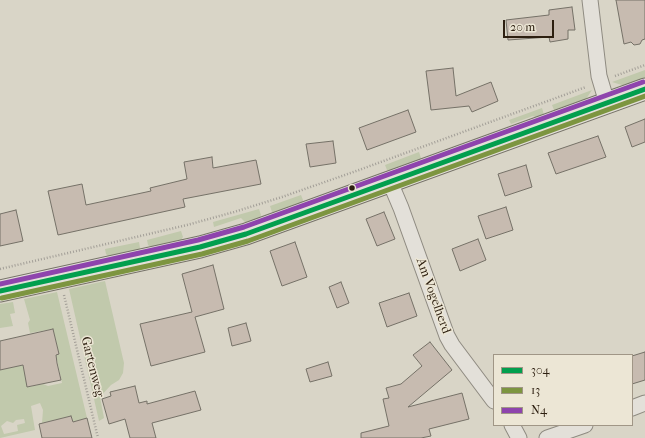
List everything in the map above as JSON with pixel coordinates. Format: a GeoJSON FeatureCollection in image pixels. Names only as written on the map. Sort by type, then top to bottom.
{"type":"FeatureCollection","features":[{"type":"Feature","properties":{"kind":"main road"},"geometry":{"type":"LineString","coordinates":[[0,291],[200,247],[286,220],[645,89]]}},
{"type":"Feature","properties":{"kind":"street"},"geometry":{"type":"LineString","coordinates":[[590,0],[599,76],[607,103]]}},
{"type":"Feature","properties":{"kind":"street","name":"Am Vogelherd"},"geometry":{"type":"LineString","coordinates":[[390,182],[401,208],[447,336],[452,345],[493,400]]}},
{"type":"Feature","properties":{"kind":"street"},"geometry":{"type":"LineString","coordinates":[[633,408],[645,403]]}},
{"type":"Feature","properties":{"kind":"street"},"geometry":{"type":"LineString","coordinates":[[513,426],[519,438]]}},
{"type":"Feature","properties":{"kind":"street"},"geometry":{"type":"LineString","coordinates":[[547,438],[582,426]]}},
{"type":"Feature","properties":{"kind":"path"},"geometry":{"type":"LineString","coordinates":[[613,77],[645,65]]}},
{"type":"Feature","properties":{"kind":"path"},"geometry":{"type":"LineString","coordinates":[[0,269],[187,225],[234,212],[345,175],[590,85]]}},
{"type":"Feature","properties":{"kind":"path","name":"Gartenweg"},"geometry":{"type":"LineString","coordinates":[[65,301],[98,438]]}},
{"type":"Feature","properties":{"kind":"green space"},"geometry":{"type":"Polygon","coordinates":[[[645,70],[645,81],[625,86],[612,82],[645,70]]]}},
{"type":"Feature","properties":{"kind":"green space"},"geometry":{"type":"Polygon","coordinates":[[[592,90],[586,99],[578,105],[557,112],[554,110],[552,105],[592,90]]]}},
{"type":"Feature","properties":{"kind":"green space"},"geometry":{"type":"Polygon","coordinates":[[[542,108],[544,115],[540,119],[533,116],[511,124],[509,120],[542,108]]]}},
{"type":"Feature","properties":{"kind":"green space"},"geometry":{"type":"Polygon","coordinates":[[[419,152],[421,158],[420,162],[391,172],[387,170],[385,165],[419,152]]]}},
{"type":"Feature","properties":{"kind":"green space"},"geometry":{"type":"Polygon","coordinates":[[[301,195],[303,200],[302,205],[276,214],[272,212],[270,206],[301,195]]]}},
{"type":"Feature","properties":{"kind":"green space"},"geometry":{"type":"Polygon","coordinates":[[[259,209],[261,215],[259,220],[246,223],[241,218],[214,227],[213,222],[259,209]]]}},
{"type":"Feature","properties":{"kind":"green space"},"geometry":{"type":"Polygon","coordinates":[[[181,231],[183,237],[180,242],[152,248],[148,245],[147,240],[181,231]]]}},
{"type":"Feature","properties":{"kind":"green space"},"geometry":{"type":"Polygon","coordinates":[[[139,242],[140,248],[138,252],[110,258],[106,254],[105,249],[139,242]]]}},
{"type":"Feature","properties":{"kind":"green space"},"geometry":{"type":"Polygon","coordinates":[[[105,281],[124,363],[123,373],[119,380],[111,385],[100,397],[104,418],[99,421],[69,289],[105,281]]]}},
{"type":"Feature","properties":{"kind":"green space"},"geometry":{"type":"Polygon","coordinates":[[[57,292],[87,418],[73,422],[71,416],[42,423],[43,410],[40,403],[31,406],[35,430],[0,438],[0,370],[23,365],[28,387],[43,384],[48,386],[62,383],[56,355],[59,354],[53,329],[30,333],[28,323],[30,320],[24,299],[57,292]],[[24,419],[16,420],[13,423],[7,421],[1,426],[4,434],[18,431],[17,425],[25,423],[24,419]]]}},
{"type":"Feature","properties":{"kind":"green space"},"geometry":{"type":"Polygon","coordinates":[[[13,302],[15,313],[10,314],[13,326],[0,328],[0,304],[13,302]]]}},
{"type":"Feature","properties":{"kind":"building"},"geometry":{"type":"Polygon","coordinates":[[[616,0],[645,0],[645,39],[642,40],[640,44],[634,45],[631,42],[624,44],[616,0]]]}},
{"type":"Feature","properties":{"kind":"building"},"geometry":{"type":"Polygon","coordinates":[[[572,7],[575,30],[568,30],[568,39],[550,42],[549,37],[508,40],[506,20],[549,15],[549,10],[572,7]]]}},
{"type":"Feature","properties":{"kind":"building"},"geometry":{"type":"Polygon","coordinates":[[[453,68],[456,96],[491,82],[498,101],[472,112],[469,106],[431,110],[426,71],[453,68]]]}},
{"type":"Feature","properties":{"kind":"building"},"geometry":{"type":"Polygon","coordinates":[[[408,110],[416,132],[367,150],[359,128],[408,110]]]}},
{"type":"Feature","properties":{"kind":"building"},"geometry":{"type":"Polygon","coordinates":[[[645,119],[645,142],[632,147],[625,127],[645,119]]]}},
{"type":"Feature","properties":{"kind":"building"},"geometry":{"type":"Polygon","coordinates":[[[598,136],[606,157],[556,174],[548,153],[598,136]]]}},
{"type":"Feature","properties":{"kind":"building"},"geometry":{"type":"Polygon","coordinates":[[[333,141],[336,163],[310,167],[306,144],[333,141]]]}},
{"type":"Feature","properties":{"kind":"building"},"geometry":{"type":"Polygon","coordinates":[[[212,157],[213,168],[256,160],[261,184],[183,199],[185,207],[58,235],[48,191],[82,184],[86,205],[151,191],[150,188],[187,179],[184,162],[212,157]]]}},
{"type":"Feature","properties":{"kind":"building"},"geometry":{"type":"Polygon","coordinates":[[[526,165],[532,187],[505,196],[498,174],[526,165]]]}},
{"type":"Feature","properties":{"kind":"building"},"geometry":{"type":"Polygon","coordinates":[[[506,207],[513,230],[486,239],[478,216],[506,207]]]}},
{"type":"Feature","properties":{"kind":"building"},"geometry":{"type":"Polygon","coordinates":[[[16,210],[23,241],[0,246],[0,214],[16,210]]]}},
{"type":"Feature","properties":{"kind":"building"},"geometry":{"type":"Polygon","coordinates":[[[384,212],[395,239],[377,246],[366,219],[384,212]]]}},
{"type":"Feature","properties":{"kind":"building"},"geometry":{"type":"Polygon","coordinates":[[[478,239],[486,260],[460,271],[452,249],[478,239]]]}},
{"type":"Feature","properties":{"kind":"building"},"geometry":{"type":"Polygon","coordinates":[[[295,242],[307,277],[282,286],[270,251],[295,242]]]}},
{"type":"Feature","properties":{"kind":"building"},"geometry":{"type":"Polygon","coordinates":[[[213,265],[224,309],[195,317],[205,352],[151,366],[140,324],[192,312],[182,274],[213,265]]]}},
{"type":"Feature","properties":{"kind":"building"},"geometry":{"type":"Polygon","coordinates":[[[341,282],[349,303],[337,308],[329,287],[341,282]]]}},
{"type":"Feature","properties":{"kind":"building"},"geometry":{"type":"Polygon","coordinates":[[[409,293],[417,316],[387,327],[379,303],[409,293]]]}},
{"type":"Feature","properties":{"kind":"building"},"geometry":{"type":"Polygon","coordinates":[[[246,323],[251,341],[232,346],[228,328],[246,323]]]}},
{"type":"Feature","properties":{"kind":"building"},"geometry":{"type":"Polygon","coordinates":[[[53,329],[59,354],[56,355],[61,380],[27,387],[23,365],[0,370],[0,341],[53,329]]]}},
{"type":"Feature","properties":{"kind":"building"},"geometry":{"type":"Polygon","coordinates":[[[430,342],[452,370],[408,407],[462,393],[469,419],[429,429],[431,436],[421,438],[361,438],[361,433],[389,426],[383,399],[389,398],[386,388],[401,384],[422,366],[413,355],[430,342]]]}},
{"type":"Feature","properties":{"kind":"building"},"geometry":{"type":"Polygon","coordinates":[[[645,352],[645,380],[633,384],[633,356],[645,352]]]}},
{"type":"Feature","properties":{"kind":"building"},"geometry":{"type":"Polygon","coordinates":[[[328,362],[332,376],[310,382],[306,369],[328,362]]]}},
{"type":"Feature","properties":{"kind":"building"},"geometry":{"type":"Polygon","coordinates":[[[135,386],[139,403],[147,401],[147,404],[195,391],[201,410],[152,423],[156,438],[130,438],[125,419],[109,424],[102,399],[111,396],[110,392],[135,386]]]}},
{"type":"Feature","properties":{"kind":"building"},"geometry":{"type":"Polygon","coordinates":[[[71,416],[73,422],[87,418],[92,438],[42,438],[39,424],[71,416]]]}},
{"type":"Feature","properties":{"kind":"transit line","name":"N4"},"geometry":{"type":"LineString","coordinates":[[0,284],[198,240],[244,227],[643,82]]}},
{"type":"Feature","properties":{"kind":"transit line","name":"304"},"geometry":{"type":"LineString","coordinates":[[0,291],[200,247],[246,234],[645,89]]}},
{"type":"Feature","properties":{"kind":"transit line","name":"13"},"geometry":{"type":"LineString","coordinates":[[2,298],[202,254],[248,241],[645,96]]}}]}
